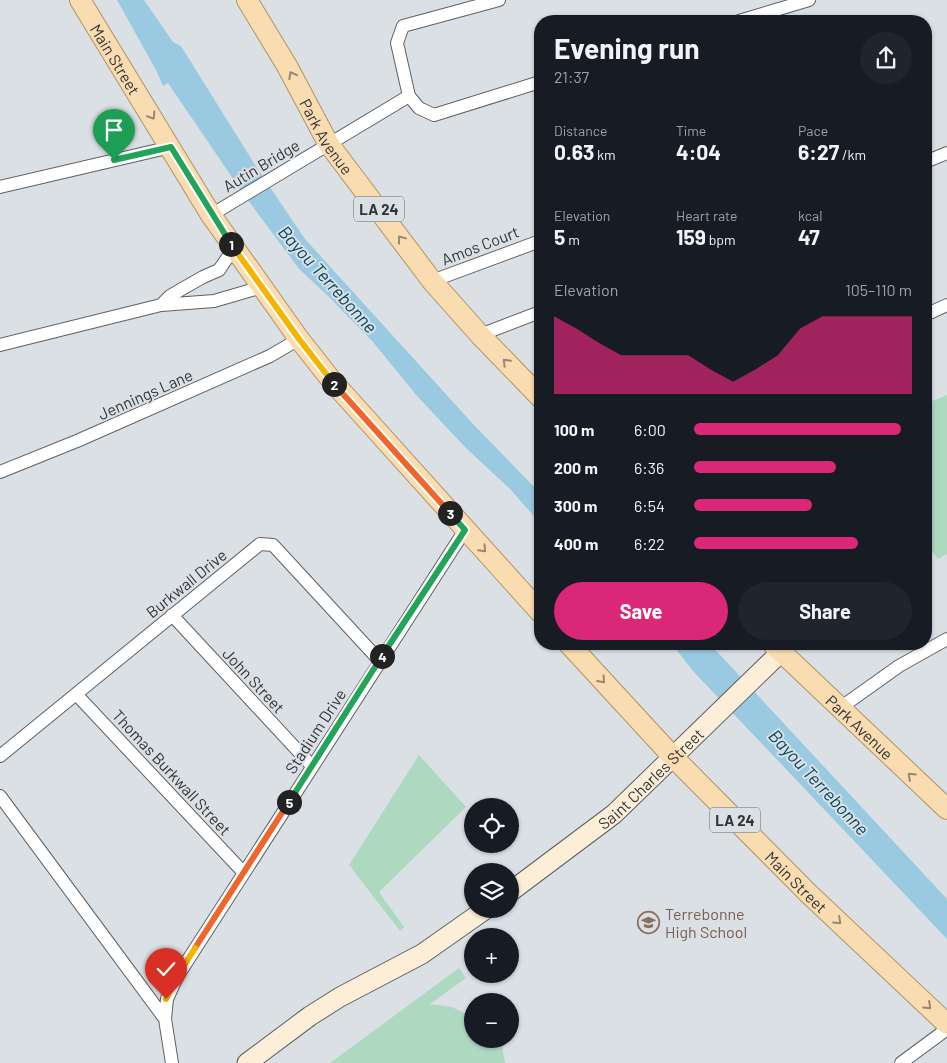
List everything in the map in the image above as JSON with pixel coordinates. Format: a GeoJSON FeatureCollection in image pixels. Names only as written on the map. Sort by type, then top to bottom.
{"type":"FeatureCollection","features":[{"type":"Feature","properties":{"kind":"main road","name":"Main Street"},"geometry":{"type":"LineString","coordinates":[[80,0],[211,215],[299,339],[332,381],[534,605]]}},
{"type":"Feature","properties":{"kind":"main road","name":"Park Avenue"},"geometry":{"type":"LineString","coordinates":[[247,0],[288,66],[328,143],[432,281],[480,335],[534,391]]}},
{"type":"Feature","properties":{"kind":"main road","name":"Main Street"},"geometry":{"type":"LineString","coordinates":[[575,650],[673,757],[809,894],[947,1024]]}},
{"type":"Feature","properties":{"kind":"main road","name":"Park Avenue"},"geometry":{"type":"LineString","coordinates":[[779,650],[947,809]]}},
{"type":"Feature","properties":{"kind":"street"},"geometry":{"type":"LineString","coordinates":[[499,0],[403,26],[397,43],[409,96],[419,108],[434,115],[534,84]]}},
{"type":"Feature","properties":{"kind":"street"},"geometry":{"type":"LineString","coordinates":[[759,15],[809,0]]}},
{"type":"Feature","properties":{"kind":"street","name":"Autin Bridge"},"geometry":{"type":"LineString","coordinates":[[211,215],[409,96]]}},
{"type":"Feature","properties":{"kind":"street"},"geometry":{"type":"LineString","coordinates":[[0,187],[171,147]]}},
{"type":"Feature","properties":{"kind":"street"},"geometry":{"type":"LineString","coordinates":[[932,159],[947,153]]}},
{"type":"Feature","properties":{"kind":"street","name":"Amos Court"},"geometry":{"type":"LineString","coordinates":[[432,281],[534,243]]}},
{"type":"Feature","properties":{"kind":"street"},"geometry":{"type":"LineString","coordinates":[[161,305],[170,296],[219,270],[234,248]]}},
{"type":"Feature","properties":{"kind":"street"},"geometry":{"type":"LineString","coordinates":[[0,345],[161,305],[214,301],[262,287]]}},
{"type":"Feature","properties":{"kind":"street"},"geometry":{"type":"LineString","coordinates":[[932,312],[947,305]]}},
{"type":"Feature","properties":{"kind":"street"},"geometry":{"type":"LineString","coordinates":[[480,335],[534,314]]}},
{"type":"Feature","properties":{"kind":"street","name":"Jennings Lane"},"geometry":{"type":"LineString","coordinates":[[0,472],[77,441],[270,356],[299,339]]}},
{"type":"Feature","properties":{"kind":"street","name":"Stadium Drive"},"geometry":{"type":"LineString","coordinates":[[172,1063],[165,1019],[166,999],[177,977],[379,660],[465,530]]}},
{"type":"Feature","properties":{"kind":"street","name":"Burkwall Drive"},"geometry":{"type":"LineString","coordinates":[[0,756],[260,544],[274,545],[379,660]]}},
{"type":"Feature","properties":{"kind":"street","name":"John Street"},"geometry":{"type":"LineString","coordinates":[[172,615],[312,766]]}},
{"type":"Feature","properties":{"kind":"street"},"geometry":{"type":"LineString","coordinates":[[932,648],[947,640]]}},
{"type":"Feature","properties":{"kind":"street","name":"Saint Charles Street"},"geometry":{"type":"LineString","coordinates":[[519,885],[614,814],[754,680],[776,650]]}},
{"type":"Feature","properties":{"kind":"street"},"geometry":{"type":"LineString","coordinates":[[840,708],[899,666],[929,650]]}},
{"type":"Feature","properties":{"kind":"street","name":"Thomas Burkwall Street"},"geometry":{"type":"LineString","coordinates":[[76,694],[244,873]]}},
{"type":"Feature","properties":{"kind":"street"},"geometry":{"type":"LineString","coordinates":[[0,796],[165,1019]]}},
{"type":"Feature","properties":{"kind":"street"},"geometry":{"type":"LineString","coordinates":[[247,1063],[310,1016],[340,997],[422,954],[473,918]]}},
{"type":"Feature","properties":{"kind":"street"},"geometry":{"type":"LineString","coordinates":[[901,1063],[947,1029]]}},
{"type":"Feature","properties":{"kind":"green space"},"geometry":{"type":"Polygon","coordinates":[[[947,395],[947,554],[938,559],[932,552],[932,401],[947,395]]]}},
{"type":"Feature","properties":{"kind":"green space"},"geometry":{"type":"Polygon","coordinates":[[[419,755],[464,805],[464,809],[379,892],[404,927],[400,931],[349,865],[419,755]]]}},
{"type":"Feature","properties":{"kind":"green space"},"geometry":{"type":"Polygon","coordinates":[[[459,968],[464,975],[464,979],[430,1004],[452,1007],[464,1013],[464,1048],[502,1048],[505,1063],[330,1063],[459,968]]]}},
{"type":"Feature","properties":{"kind":"water","name":"Bayou Terrebonne"},"geometry":{"type":"Polygon","coordinates":[[[117,0],[144,0],[173,42],[181,46],[257,168],[305,239],[473,424],[534,487],[534,516],[510,489],[465,447],[417,396],[373,342],[299,269],[242,192],[168,83],[163,86],[117,0]]]}},
{"type":"Feature","properties":{"kind":"water","name":"Bayou Terrebonne"},"geometry":{"type":"Polygon","coordinates":[[[677,650],[716,650],[947,899],[947,939],[693,671],[677,650]]]}},
{"type":"Feature","properties":{"kind":"place","name":"Terrebonne High School"},"geometry":{"type":"Point","coordinates":[649,922]}},
{"type":"Feature","properties":{"kind":"route"},"geometry":{"type":"LineString","coordinates":[[114,160],[171,147],[211,215],[299,339],[332,381],[465,530],[379,660],[177,977],[166,999]]}}]}
